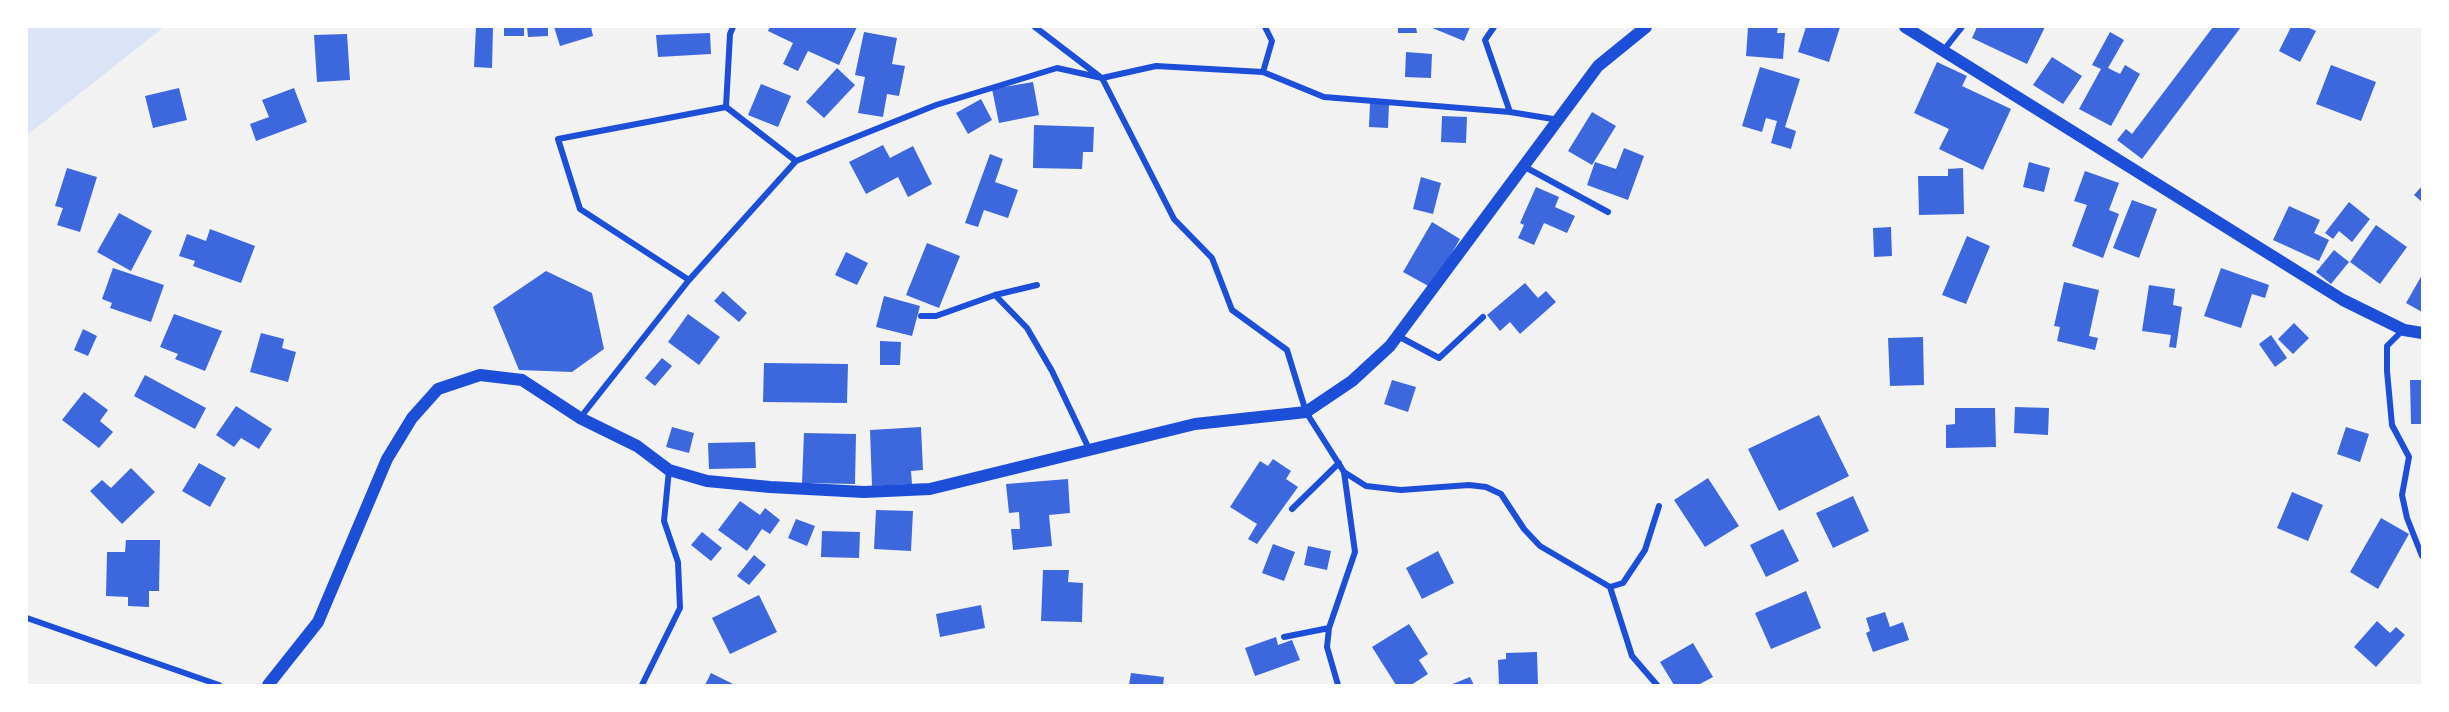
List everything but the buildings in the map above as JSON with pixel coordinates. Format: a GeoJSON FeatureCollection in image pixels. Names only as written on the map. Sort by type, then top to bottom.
{"type":"FeatureCollection","features":[{"type":"Feature","properties":{"kind":"main road"},"geometry":{"type":"LineString","coordinates":[[268,685],[318,622],[387,459],[412,418],[438,389],[480,375],[522,380],[580,418],[637,446],[669,470],[707,481],[875,491],[930,489],[1195,424],[1306,412],[1352,381],[1390,346],[1560,121],[1598,66],[1646,27]]}},
{"type":"Feature","properties":{"kind":"main road"},"geometry":{"type":"LineString","coordinates":[[1905,27],[2343,300],[2404,330],[2422,333]]}},
{"type":"Feature","properties":{"kind":"street"},"geometry":{"type":"LineString","coordinates":[[726,107],[730,33],[733,27]]}},
{"type":"Feature","properties":{"kind":"street"},"geometry":{"type":"LineString","coordinates":[[1035,27],[1102,78],[1174,219],[1212,258],[1232,310],[1287,350],[1306,412],[1344,472],[1355,552],[1329,628],[1328,647],[1338,685]]}},
{"type":"Feature","properties":{"kind":"street"},"geometry":{"type":"LineString","coordinates":[[1263,72],[1272,41],[1265,27]]}},
{"type":"Feature","properties":{"kind":"street"},"geometry":{"type":"LineString","coordinates":[[1494,27],[1485,40],[1510,112]]}},
{"type":"Feature","properties":{"kind":"street"},"geometry":{"type":"LineString","coordinates":[[1943,51],[1962,27]]}},
{"type":"Feature","properties":{"kind":"street"},"geometry":{"type":"LineString","coordinates":[[580,418],[688,280],[796,161],[936,105],[1057,68],[1102,78],[1156,66],[1263,72],[1324,98],[1510,112],[1560,121]]}},
{"type":"Feature","properties":{"kind":"street"},"geometry":{"type":"LineString","coordinates":[[688,280],[580,209],[558,139],[726,107],[796,161]]}},
{"type":"Feature","properties":{"kind":"street"},"geometry":{"type":"LineString","coordinates":[[1525,167],[1608,212]]}},
{"type":"Feature","properties":{"kind":"street"},"geometry":{"type":"LineString","coordinates":[[921,316],[936,316],[994,295],[1037,285]]}},
{"type":"Feature","properties":{"kind":"street"},"geometry":{"type":"LineString","coordinates":[[994,295],[1027,328],[1052,371],[1090,451]]}},
{"type":"Feature","properties":{"kind":"street"},"geometry":{"type":"LineString","coordinates":[[1398,336],[1439,358],[1483,317]]}},
{"type":"Feature","properties":{"kind":"street"},"geometry":{"type":"LineString","coordinates":[[2404,330],[2387,345],[2387,371],[2392,425],[2409,457],[2402,495],[2407,518],[2422,556]]}},
{"type":"Feature","properties":{"kind":"street"},"geometry":{"type":"LineString","coordinates":[[1292,509],[1339,463]]}},
{"type":"Feature","properties":{"kind":"street"},"geometry":{"type":"LineString","coordinates":[[642,685],[680,608],[678,562],[664,521],[669,470]]}},
{"type":"Feature","properties":{"kind":"street"},"geometry":{"type":"LineString","coordinates":[[1344,472],[1366,486],[1401,490],[1469,485],[1486,487],[1501,494],[1524,529],[1540,546],[1610,587],[1632,656],[1657,685]]}},
{"type":"Feature","properties":{"kind":"street"},"geometry":{"type":"LineString","coordinates":[[1610,587],[1623,584],[1645,550],[1659,506]]}},
{"type":"Feature","properties":{"kind":"street"},"geometry":{"type":"LineString","coordinates":[[27,618],[219,685]]}},
{"type":"Feature","properties":{"kind":"street"},"geometry":{"type":"LineString","coordinates":[[1284,637],[1329,628]]}},
{"type":"Feature","properties":{"kind":"shaded area"},"geometry":{"type":"Polygon","coordinates":[[[27,27],[164,27],[27,135],[27,27]]]}}]}
